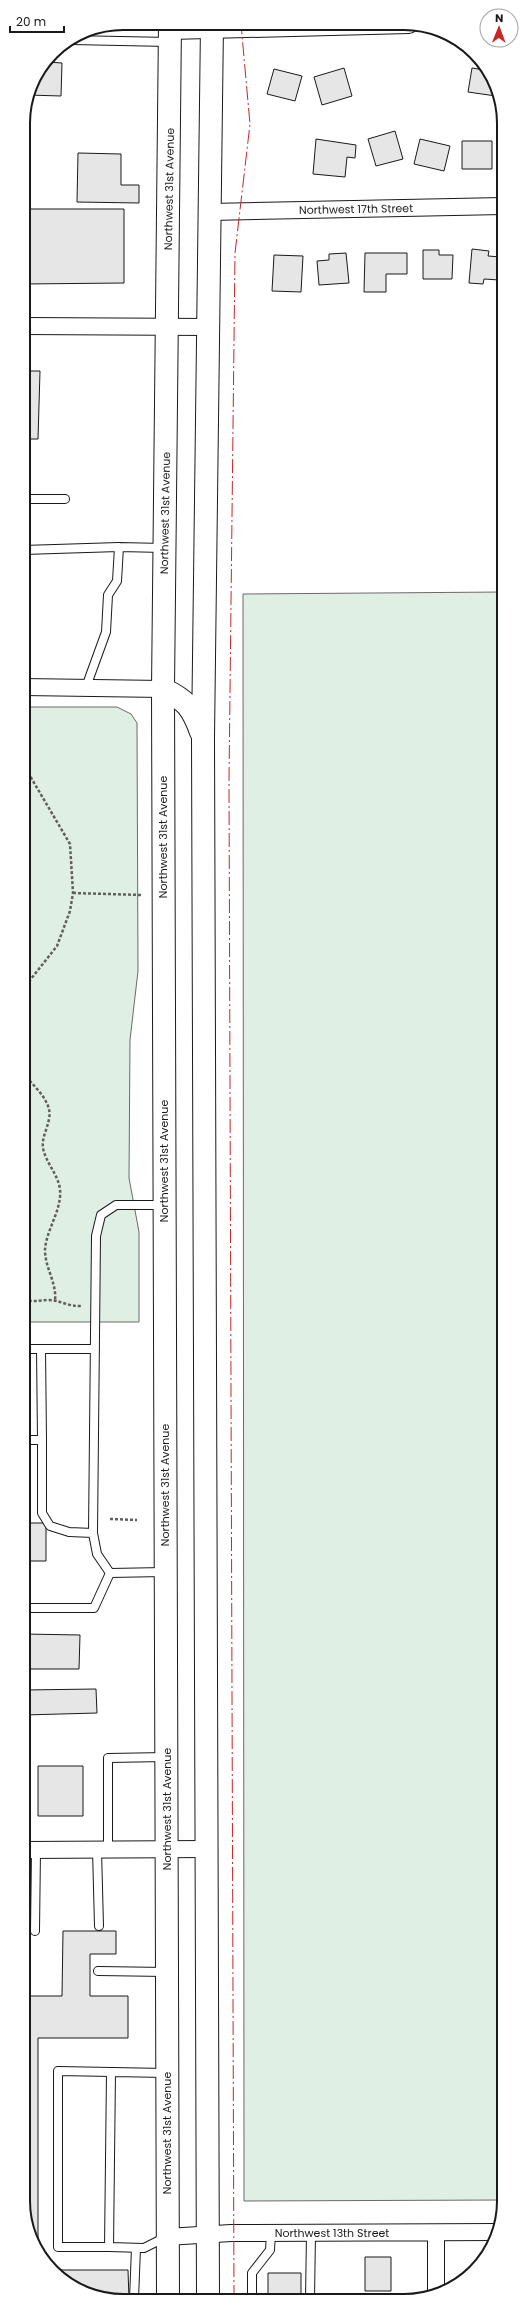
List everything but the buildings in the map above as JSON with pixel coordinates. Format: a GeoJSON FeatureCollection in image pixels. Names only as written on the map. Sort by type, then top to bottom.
{"type":"FeatureCollection","features":[{"type":"Feature","properties":{"kind":"main road"},"geometry":{"type":"LineString","coordinates":[[208,2294],[203,737],[207,327],[212,30]]}},
{"type":"Feature","properties":{"kind":"main road","name":"Northwest 31st Avenue"},"geometry":{"type":"LineString","coordinates":[[168,2294],[168,1849],[164,1205],[163,688],[170,32]]}},
{"type":"Feature","properties":{"kind":"main road"},"geometry":{"type":"LineString","coordinates":[[163,688],[180,697],[194,711],[203,737]]}},
{"type":"Feature","properties":{"kind":"street"},"geometry":{"type":"LineString","coordinates":[[170,32],[187,30]]}},
{"type":"Feature","properties":{"kind":"street","name":"Northwest 17th Street"},"geometry":{"type":"LineString","coordinates":[[210,212],[497,206]]}},
{"type":"Feature","properties":{"kind":"street"},"geometry":{"type":"LineString","coordinates":[[30,326],[207,327]]}},
{"type":"Feature","properties":{"kind":"street"},"geometry":{"type":"LineString","coordinates":[[30,687],[163,688]]}},
{"type":"Feature","properties":{"kind":"street"},"geometry":{"type":"LineString","coordinates":[[30,1850],[206,1849]]}},
{"type":"Feature","properties":{"kind":"street","name":"Northwest 13th Street"},"geometry":{"type":"LineString","coordinates":[[167,2237],[271,2233],[491,2232]]}},
{"type":"Feature","properties":{"kind":"street"},"geometry":{"type":"LineString","coordinates":[[436,2233],[436,2288]]}},
{"type":"Feature","properties":{"kind":"lane"},"geometry":{"type":"LineString","coordinates":[[84,39],[170,32]]}},
{"type":"Feature","properties":{"kind":"lane"},"geometry":{"type":"LineString","coordinates":[[30,499],[65,499]]}},
{"type":"Feature","properties":{"kind":"lane"},"geometry":{"type":"LineString","coordinates":[[86,687],[106,632],[108,594],[118,582],[119,547]]}},
{"type":"Feature","properties":{"kind":"lane"},"geometry":{"type":"LineString","coordinates":[[30,550],[119,547],[165,548]]}},
{"type":"Feature","properties":{"kind":"lane"},"geometry":{"type":"LineString","coordinates":[[110,1573],[97,1554],[93,1533],[96,1236],[101,1215],[116,1205],[164,1205]]}},
{"type":"Feature","properties":{"kind":"lane"},"geometry":{"type":"LineString","coordinates":[[30,1349],[95,1349]]}},
{"type":"Feature","properties":{"kind":"lane"},"geometry":{"type":"LineString","coordinates":[[41,1349],[42,1513],[50,1526],[69,1532],[93,1533]]}},
{"type":"Feature","properties":{"kind":"lane"},"geometry":{"type":"LineString","coordinates":[[30,1440],[42,1440]]}},
{"type":"Feature","properties":{"kind":"lane"},"geometry":{"type":"LineString","coordinates":[[110,1573],[166,1572]]}},
{"type":"Feature","properties":{"kind":"lane"},"geometry":{"type":"LineString","coordinates":[[30,1608],[94,1608],[110,1573]]}},
{"type":"Feature","properties":{"kind":"lane"},"geometry":{"type":"LineString","coordinates":[[99,1926],[108,1758],[167,1757]]}},
{"type":"Feature","properties":{"kind":"lane"},"geometry":{"type":"LineString","coordinates":[[30,1850],[35,1931]]}},
{"type":"Feature","properties":{"kind":"lane"},"geometry":{"type":"LineString","coordinates":[[98,1971],[167,1972]]}},
{"type":"Feature","properties":{"kind":"lane"},"geometry":{"type":"LineString","coordinates":[[167,2073],[58,2071],[58,2247],[144,2248],[167,2237]]}},
{"type":"Feature","properties":{"kind":"lane"},"geometry":{"type":"LineString","coordinates":[[109,2247],[111,2072]]}},
{"type":"Feature","properties":{"kind":"lane"},"geometry":{"type":"LineString","coordinates":[[252,2294],[252,2273],[270,2250],[271,2233]]}},
{"type":"Feature","properties":{"kind":"lane"},"geometry":{"type":"LineString","coordinates":[[310,2294],[311,2233]]}},
{"type":"Feature","properties":{"kind":"lane"},"geometry":{"type":"LineString","coordinates":[[134,2294],[136,2248]]}},
{"type":"Feature","properties":{"kind":"path"},"geometry":{"type":"LineString","coordinates":[[30,776],[70,844],[73,893],[70,911],[57,946],[30,981]]}},
{"type":"Feature","properties":{"kind":"path"},"geometry":{"type":"LineString","coordinates":[[73,893],[142,895]]}},
{"type":"Feature","properties":{"kind":"path"},"geometry":{"type":"LineString","coordinates":[[30,1080],[44,1098],[49,1108],[49,1119],[42,1141],[43,1152],[59,1182],[59,1209],[45,1250],[46,1263],[55,1289],[55,1301]]}},
{"type":"Feature","properties":{"kind":"path"},"geometry":{"type":"LineString","coordinates":[[30,1301],[55,1301],[66,1306],[86,1306]]}},
{"type":"Feature","properties":{"kind":"path"},"geometry":{"type":"LineString","coordinates":[[110,1519],[137,1520]]}},
{"type":"Feature","properties":{"kind":"green space"},"geometry":{"type":"Polygon","coordinates":[[[497,592],[497,2200],[244,2201],[243,594],[497,592]]]}},
{"type":"Feature","properties":{"kind":"green space"},"geometry":{"type":"Polygon","coordinates":[[[30,707],[117,707],[131,714],[137,723],[138,971],[130,1040],[129,1178],[139,1232],[139,1322],[30,1322],[30,707]]]}},
{"type":"Feature","properties":{"kind":"power"},"geometry":{"type":"LineString","coordinates":[[234,2294],[229,780],[235,253],[250,124],[242,30]]}}]}
